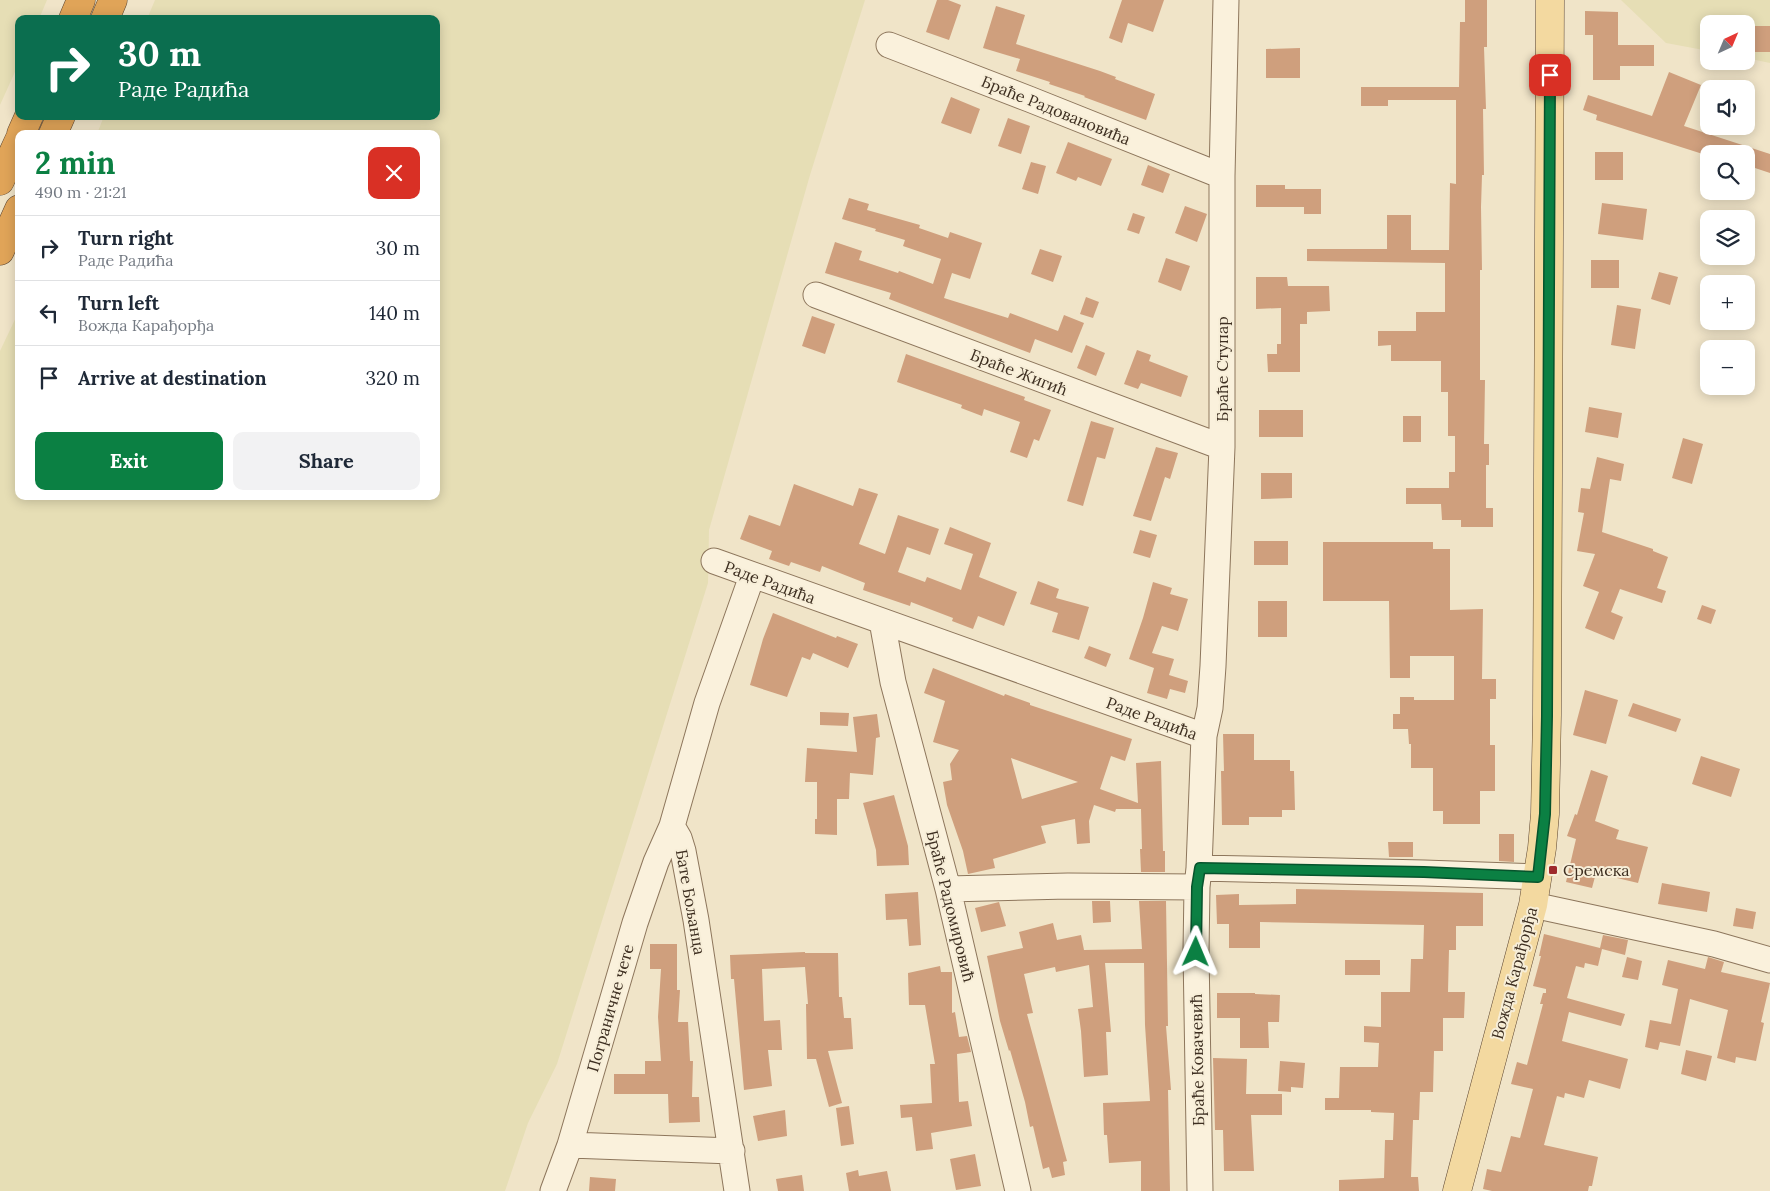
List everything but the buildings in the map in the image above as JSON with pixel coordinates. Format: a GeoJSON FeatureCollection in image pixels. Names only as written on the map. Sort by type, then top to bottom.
{"type":"FeatureCollection","features":[{"type":"Feature","properties":{"kind":"highway"},"geometry":{"type":"LineString","coordinates":[[75,15],[81,0]]}},
{"type":"Feature","properties":{"kind":"highway"},"geometry":{"type":"LineString","coordinates":[[107,15],[113,0]]}},
{"type":"Feature","properties":{"kind":"highway"},"geometry":{"type":"LineString","coordinates":[[0,181],[15,149]]}},
{"type":"Feature","properties":{"kind":"highway"},"geometry":{"type":"LineString","coordinates":[[0,251],[15,218]]}},
{"type":"Feature","properties":{"kind":"main road","name":"Вожда Карађорђа"},"geometry":{"type":"LineString","coordinates":[[1457,1191],[1532,905],[1538,877],[1545,814],[1550,0]]}},
{"type":"Feature","properties":{"kind":"street","name":"Браће Ступар"},"geometry":{"type":"LineString","coordinates":[[1204,736],[1210,708],[1213,666],[1222,448],[1222,176],[1226,0]]}},
{"type":"Feature","properties":{"kind":"street","name":"Браће Радовановића"},"geometry":{"type":"LineString","coordinates":[[889,46],[1038,102],[1222,176]]}},
{"type":"Feature","properties":{"kind":"street","name":"Браће Жигић"},"geometry":{"type":"LineString","coordinates":[[816,295],[1222,448]]}},
{"type":"Feature","properties":{"kind":"street","name":"Раде Радића"},"geometry":{"type":"LineString","coordinates":[[714,562],[1204,736],[1198,878]]}},
{"type":"Feature","properties":{"kind":"street"},"geometry":{"type":"LineString","coordinates":[[672,826],[707,703],[752,576]]}},
{"type":"Feature","properties":{"kind":"street","name":"Браће Радомировић"},"geometry":{"type":"LineString","coordinates":[[882,621],[893,682],[948,889],[1018,1191]]}},
{"type":"Feature","properties":{"kind":"street","name":"Пограничне чете"},"geometry":{"type":"LineString","coordinates":[[553,1191],[570,1145],[635,922],[656,862],[672,826]]}},
{"type":"Feature","properties":{"kind":"street","name":"Бате Бољанца"},"geometry":{"type":"LineString","coordinates":[[672,826],[679,838],[683,851],[696,920],[737,1191]]}},
{"type":"Feature","properties":{"kind":"street"},"geometry":{"type":"LineString","coordinates":[[948,889],[1068,886],[1198,878],[1424,872],[1538,877]]}},
{"type":"Feature","properties":{"kind":"street","name":"Браће Ковачевић"},"geometry":{"type":"LineString","coordinates":[[1198,878],[1196,952],[1200,1191]]}},
{"type":"Feature","properties":{"kind":"street"},"geometry":{"type":"LineString","coordinates":[[1532,905],[1714,944],[1770,960]]}},
{"type":"Feature","properties":{"kind":"street"},"geometry":{"type":"LineString","coordinates":[[570,1145],[732,1151]]}},
{"type":"Feature","properties":{"kind":"shaded area"},"geometry":{"type":"Polygon","coordinates":[[[0,0],[47,0],[41,15],[15,15],[15,72],[0,105],[0,0]]]}},
{"type":"Feature","properties":{"kind":"shaded area"},"geometry":{"type":"Polygon","coordinates":[[[155,0],[865,0],[810,175],[709,530],[708,583],[557,1064],[528,1123],[505,1191],[0,1191],[0,351],[15,319],[15,500],[440,500],[440,130],[99,130],[102,120],[440,120],[440,15],[149,15],[155,0]]]}},
{"type":"Feature","properties":{"kind":"shaded area"},"geometry":{"type":"Polygon","coordinates":[[[1621,0],[1770,0],[1770,63],[1755,60],[1755,15],[1700,15],[1700,49],[1666,43],[1621,0]]]}},
{"type":"Feature","properties":{"kind":"place","name":"Сремска"},"geometry":{"type":"Point","coordinates":[1553,870]}},
{"type":"Feature","properties":{"kind":"route"},"geometry":{"type":"LineString","coordinates":[[1196,952],[1197,887],[1200,868],[1424,872],[1538,877],[1545,814],[1547,716],[1550,75]]}}]}
